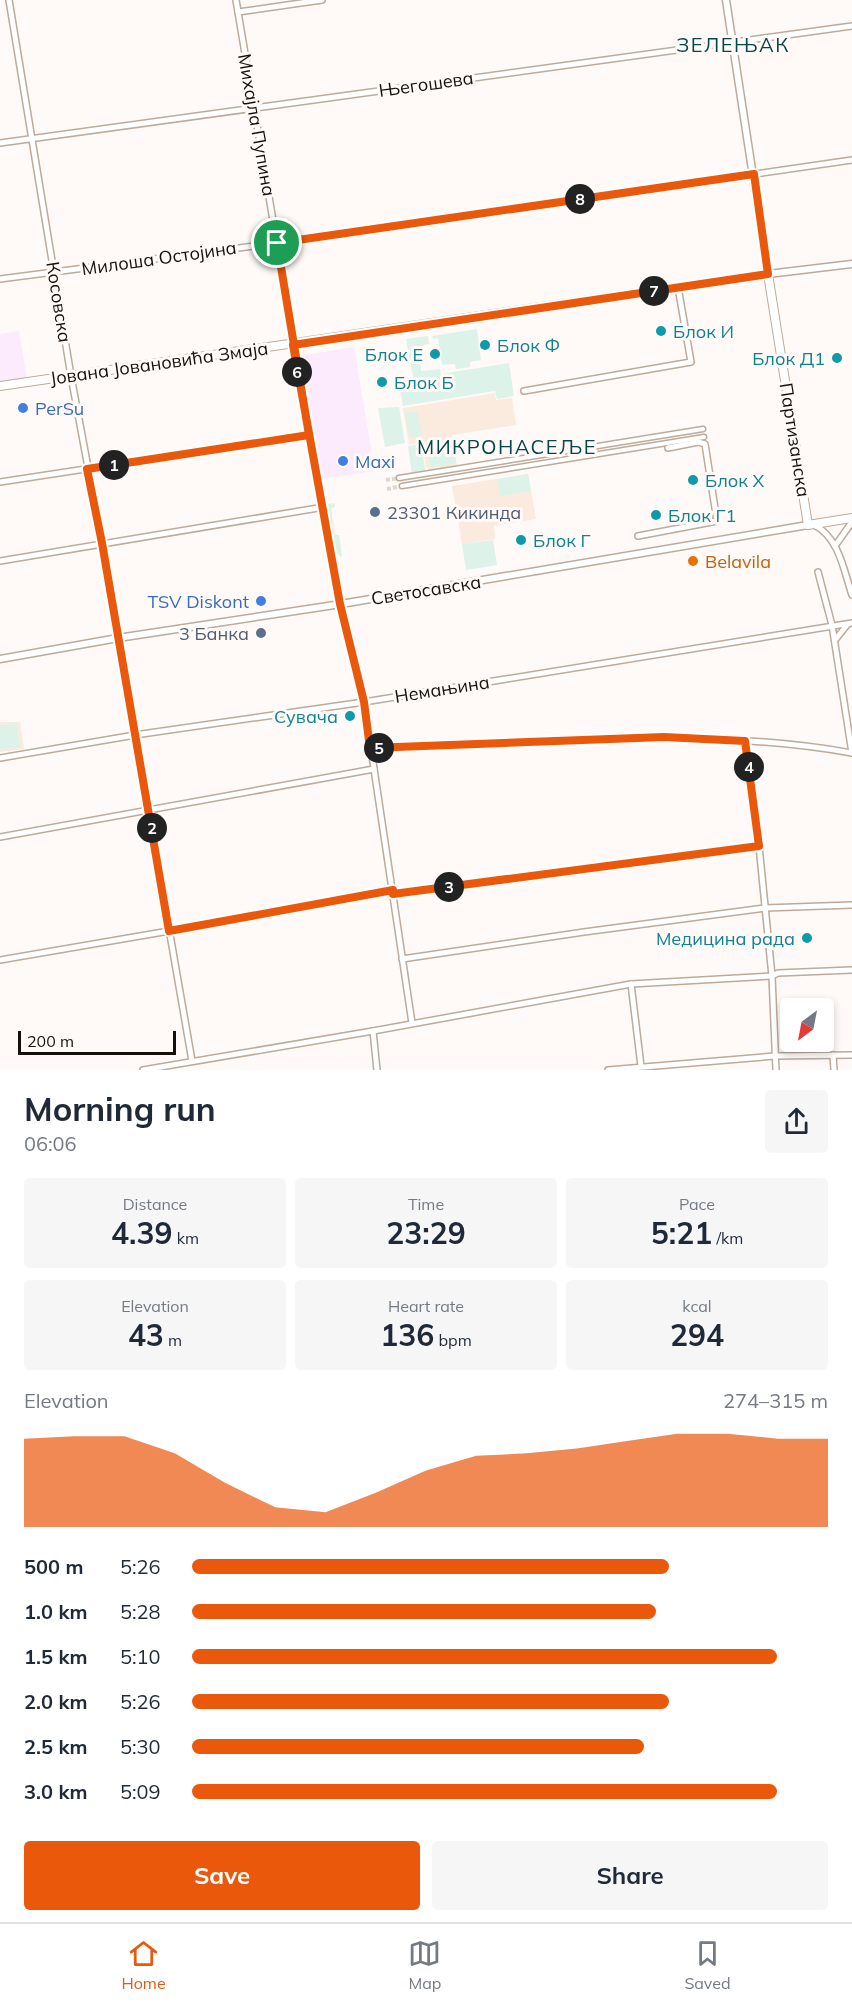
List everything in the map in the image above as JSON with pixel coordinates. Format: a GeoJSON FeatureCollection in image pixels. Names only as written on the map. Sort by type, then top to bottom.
{"type":"FeatureCollection","features":[{"type":"Feature","properties":{"kind":"main road","name":"Јована Јовановића Змаја"},"geometry":{"type":"LineString","coordinates":[[0,386],[768,274]]}},
{"type":"Feature","properties":{"kind":"main road","name":"Партизанска"},"geometry":{"type":"LineString","coordinates":[[768,274],[810,524]]}},
{"type":"Feature","properties":{"kind":"main road","name":"Светосавска"},"geometry":{"type":"LineString","coordinates":[[810,524],[852,518]]}},
{"type":"Feature","properties":{"kind":"street","name":"Косовска"},"geometry":{"type":"LineString","coordinates":[[9,0],[70,376],[102,543],[192,1061]]}},
{"type":"Feature","properties":{"kind":"street","name":"Михајла Пупина"},"geometry":{"type":"LineString","coordinates":[[236,0],[309,435],[340,604],[364,702],[412,1023]]}},
{"type":"Feature","properties":{"kind":"street"},"geometry":{"type":"LineString","coordinates":[[238,12],[322,0]]}},
{"type":"Feature","properties":{"kind":"street","name":"Партизанска"},"geometry":{"type":"LineString","coordinates":[[726,0],[768,274]]}},
{"type":"Feature","properties":{"kind":"street","name":"Његошева"},"geometry":{"type":"LineString","coordinates":[[0,143],[852,26]]}},
{"type":"Feature","properties":{"kind":"street","name":"Милоша Остојина"},"geometry":{"type":"LineString","coordinates":[[0,279],[277,243],[852,160]]}},
{"type":"Feature","properties":{"kind":"street","name":"Јована Јовановића Змаја"},"geometry":{"type":"LineString","coordinates":[[768,274],[852,264]]}},
{"type":"Feature","properties":{"kind":"street"},"geometry":{"type":"LineString","coordinates":[[524,391],[691,362],[678,287]]}},
{"type":"Feature","properties":{"kind":"street"},"geometry":{"type":"LineString","coordinates":[[399,478],[703,429]]}},
{"type":"Feature","properties":{"kind":"street"},"geometry":{"type":"LineString","coordinates":[[0,482],[309,435]]}},
{"type":"Feature","properties":{"kind":"street"},"geometry":{"type":"LineString","coordinates":[[402,486],[704,437]]}},
{"type":"Feature","properties":{"kind":"street"},"geometry":{"type":"LineString","coordinates":[[638,536],[717,521],[705,444],[698,442],[668,448]]}},
{"type":"Feature","properties":{"kind":"street"},"geometry":{"type":"LineString","coordinates":[[0,561],[324,507]]}},
{"type":"Feature","properties":{"kind":"street"},"geometry":{"type":"LineString","coordinates":[[835,546],[852,522]]}},
{"type":"Feature","properties":{"kind":"street"},"geometry":{"type":"LineString","coordinates":[[810,524],[822,529],[835,546],[852,595]]}},
{"type":"Feature","properties":{"kind":"street","name":"Светосавска"},"geometry":{"type":"LineString","coordinates":[[0,659],[810,524]]}},
{"type":"Feature","properties":{"kind":"street"},"geometry":{"type":"LineString","coordinates":[[370,748],[664,737],[810,745],[852,753],[835,640],[818,572]]}},
{"type":"Feature","properties":{"kind":"street","name":"Немањина"},"geometry":{"type":"LineString","coordinates":[[0,758],[850,624]]}},
{"type":"Feature","properties":{"kind":"street","name":"Немањина"},"geometry":{"type":"LineString","coordinates":[[835,640],[850,624]]}},
{"type":"Feature","properties":{"kind":"street"},"geometry":{"type":"LineString","coordinates":[[745,741],[759,846],[772,976],[776,1070]]}},
{"type":"Feature","properties":{"kind":"street"},"geometry":{"type":"LineString","coordinates":[[0,837],[374,769]]}},
{"type":"Feature","properties":{"kind":"street"},"geometry":{"type":"LineString","coordinates":[[0,960],[393,892],[759,846]]}},
{"type":"Feature","properties":{"kind":"street"},"geometry":{"type":"LineString","coordinates":[[402,959],[765,908],[852,905]]}},
{"type":"Feature","properties":{"kind":"street"},"geometry":{"type":"LineString","coordinates":[[143,1070],[631,984],[852,970]]}},
{"type":"Feature","properties":{"kind":"street"},"geometry":{"type":"LineString","coordinates":[[631,984],[641,1066]]}},
{"type":"Feature","properties":{"kind":"street"},"geometry":{"type":"LineString","coordinates":[[373,1031],[377,1070]]}},
{"type":"Feature","properties":{"kind":"street"},"geometry":{"type":"LineString","coordinates":[[833,1055],[834,1070]]}},
{"type":"Feature","properties":{"kind":"street"},"geometry":{"type":"LineString","coordinates":[[608,1070],[775,1056],[852,1055]]}},
{"type":"Feature","properties":{"kind":"street"},"geometry":{"type":"LineString","coordinates":[[712,1061],[713,1070]]}},
{"type":"Feature","properties":{"kind":"shaded area"},"geometry":{"type":"Polygon","coordinates":[[[19,331],[27,380],[0,384],[0,334],[19,331]]]}},
{"type":"Feature","properties":{"kind":"shaded area"},"geometry":{"type":"Polygon","coordinates":[[[354,347],[375,471],[322,479],[298,356],[354,347]]]}},
{"type":"Feature","properties":{"kind":"shaded area"},"geometry":{"type":"Polygon","coordinates":[[[495,393],[496,400],[512,398],[516,425],[452,435],[457,466],[429,471],[426,468],[422,443],[409,445],[403,408],[495,393]]]}},
{"type":"Feature","properties":{"kind":"shaded area"},"geometry":{"type":"Polygon","coordinates":[[[528,474],[536,519],[494,526],[495,539],[462,544],[452,486],[528,474]]]}},
{"type":"Feature","properties":{"kind":"shaded area"},"geometry":{"type":"Polygon","coordinates":[[[0,722],[20,722],[24,749],[0,752],[0,722]]]}},
{"type":"Feature","properties":{"kind":"green space"},"geometry":{"type":"Polygon","coordinates":[[[477,329],[481,360],[470,362],[470,367],[456,369],[455,364],[442,365],[438,338],[433,339],[432,336],[477,329]]]}},
{"type":"Feature","properties":{"kind":"green space"},"geometry":{"type":"Polygon","coordinates":[[[428,336],[429,344],[423,345],[424,352],[419,353],[421,371],[440,369],[441,374],[509,363],[514,396],[497,399],[495,391],[403,406],[400,390],[415,387],[406,339],[428,336]]]}},
{"type":"Feature","properties":{"kind":"green space"},"geometry":{"type":"Polygon","coordinates":[[[399,407],[405,443],[385,447],[378,408],[399,407]]]}},
{"type":"Feature","properties":{"kind":"green space"},"geometry":{"type":"Polygon","coordinates":[[[417,411],[422,436],[410,438],[405,413],[417,411]]]}},
{"type":"Feature","properties":{"kind":"green space"},"geometry":{"type":"Polygon","coordinates":[[[442,440],[443,445],[453,443],[456,463],[431,468],[426,443],[442,440]]]}},
{"type":"Feature","properties":{"kind":"green space"},"geometry":{"type":"Polygon","coordinates":[[[421,444],[426,474],[412,476],[408,446],[421,444]]]}},
{"type":"Feature","properties":{"kind":"green space"},"geometry":{"type":"Polygon","coordinates":[[[528,474],[531,491],[500,496],[497,479],[528,474]]]}},
{"type":"Feature","properties":{"kind":"green space"},"geometry":{"type":"Polygon","coordinates":[[[335,503],[335,507],[331,508],[335,535],[339,535],[341,557],[334,548],[328,525],[326,504],[335,503]]]}},
{"type":"Feature","properties":{"kind":"green space"},"geometry":{"type":"Polygon","coordinates":[[[493,540],[497,565],[466,570],[462,544],[493,540]]]}},
{"type":"Feature","properties":{"kind":"green space"},"geometry":{"type":"Polygon","coordinates":[[[17,724],[20,747],[0,749],[0,725],[17,724]]]}},
{"type":"Feature","properties":{"kind":"tunnel"},"geometry":{"type":"LineString","coordinates":[[386,480],[399,478]]}},
{"type":"Feature","properties":{"kind":"tunnel"},"geometry":{"type":"LineString","coordinates":[[387,489],[402,486]]}},
{"type":"Feature","properties":{"kind":"place","name":"Блок И"},"geometry":{"type":"Point","coordinates":[661,331]}},
{"type":"Feature","properties":{"kind":"place","name":"Блок Ф"},"geometry":{"type":"Point","coordinates":[485,345]}},
{"type":"Feature","properties":{"kind":"place","name":"Блок Е"},"geometry":{"type":"Point","coordinates":[435,354]}},
{"type":"Feature","properties":{"kind":"place","name":"Блок Д1"},"geometry":{"type":"Point","coordinates":[837,358]}},
{"type":"Feature","properties":{"kind":"place","name":"Блок Б"},"geometry":{"type":"Point","coordinates":[382,382]}},
{"type":"Feature","properties":{"kind":"place","name":"PerSu"},"geometry":{"type":"Point","coordinates":[23,408]}},
{"type":"Feature","properties":{"kind":"place","name":"Maxi"},"geometry":{"type":"Point","coordinates":[343,461]}},
{"type":"Feature","properties":{"kind":"place","name":"Блок Х"},"geometry":{"type":"Point","coordinates":[693,480]}},
{"type":"Feature","properties":{"kind":"place","name":"23301 Кикинда"},"geometry":{"type":"Point","coordinates":[375,512]}},
{"type":"Feature","properties":{"kind":"place","name":"Блок Г1"},"geometry":{"type":"Point","coordinates":[656,515]}},
{"type":"Feature","properties":{"kind":"place","name":"Блок Г"},"geometry":{"type":"Point","coordinates":[521,540]}},
{"type":"Feature","properties":{"kind":"place","name":"Belavila"},"geometry":{"type":"Point","coordinates":[693,561]}},
{"type":"Feature","properties":{"kind":"place","name":"TSV Diskont"},"geometry":{"type":"Point","coordinates":[261,601]}},
{"type":"Feature","properties":{"kind":"place","name":"3 Банка"},"geometry":{"type":"Point","coordinates":[261,633]}},
{"type":"Feature","properties":{"kind":"place","name":"Сувача"},"geometry":{"type":"Point","coordinates":[350,716]}},
{"type":"Feature","properties":{"kind":"place","name":"Медицина рада"},"geometry":{"type":"Point","coordinates":[807,938]}},
{"type":"Feature","properties":{"kind":"district","name":"ЗЕЛЕЊАК"},"geometry":{"type":"Point","coordinates":[733,44]}},
{"type":"Feature","properties":{"kind":"district","name":"МИКРОНАСЕЉЕ"},"geometry":{"type":"Point","coordinates":[507,446]}},
{"type":"Feature","properties":{"kind":"route"},"geometry":{"type":"LineString","coordinates":[[277,243],[293,345],[309,435],[87,469],[102,543],[169,931],[393,890],[393,894],[759,846],[745,741],[664,737],[370,748],[364,702],[340,604],[293,345],[768,274],[754,174],[277,243]]}}]}
